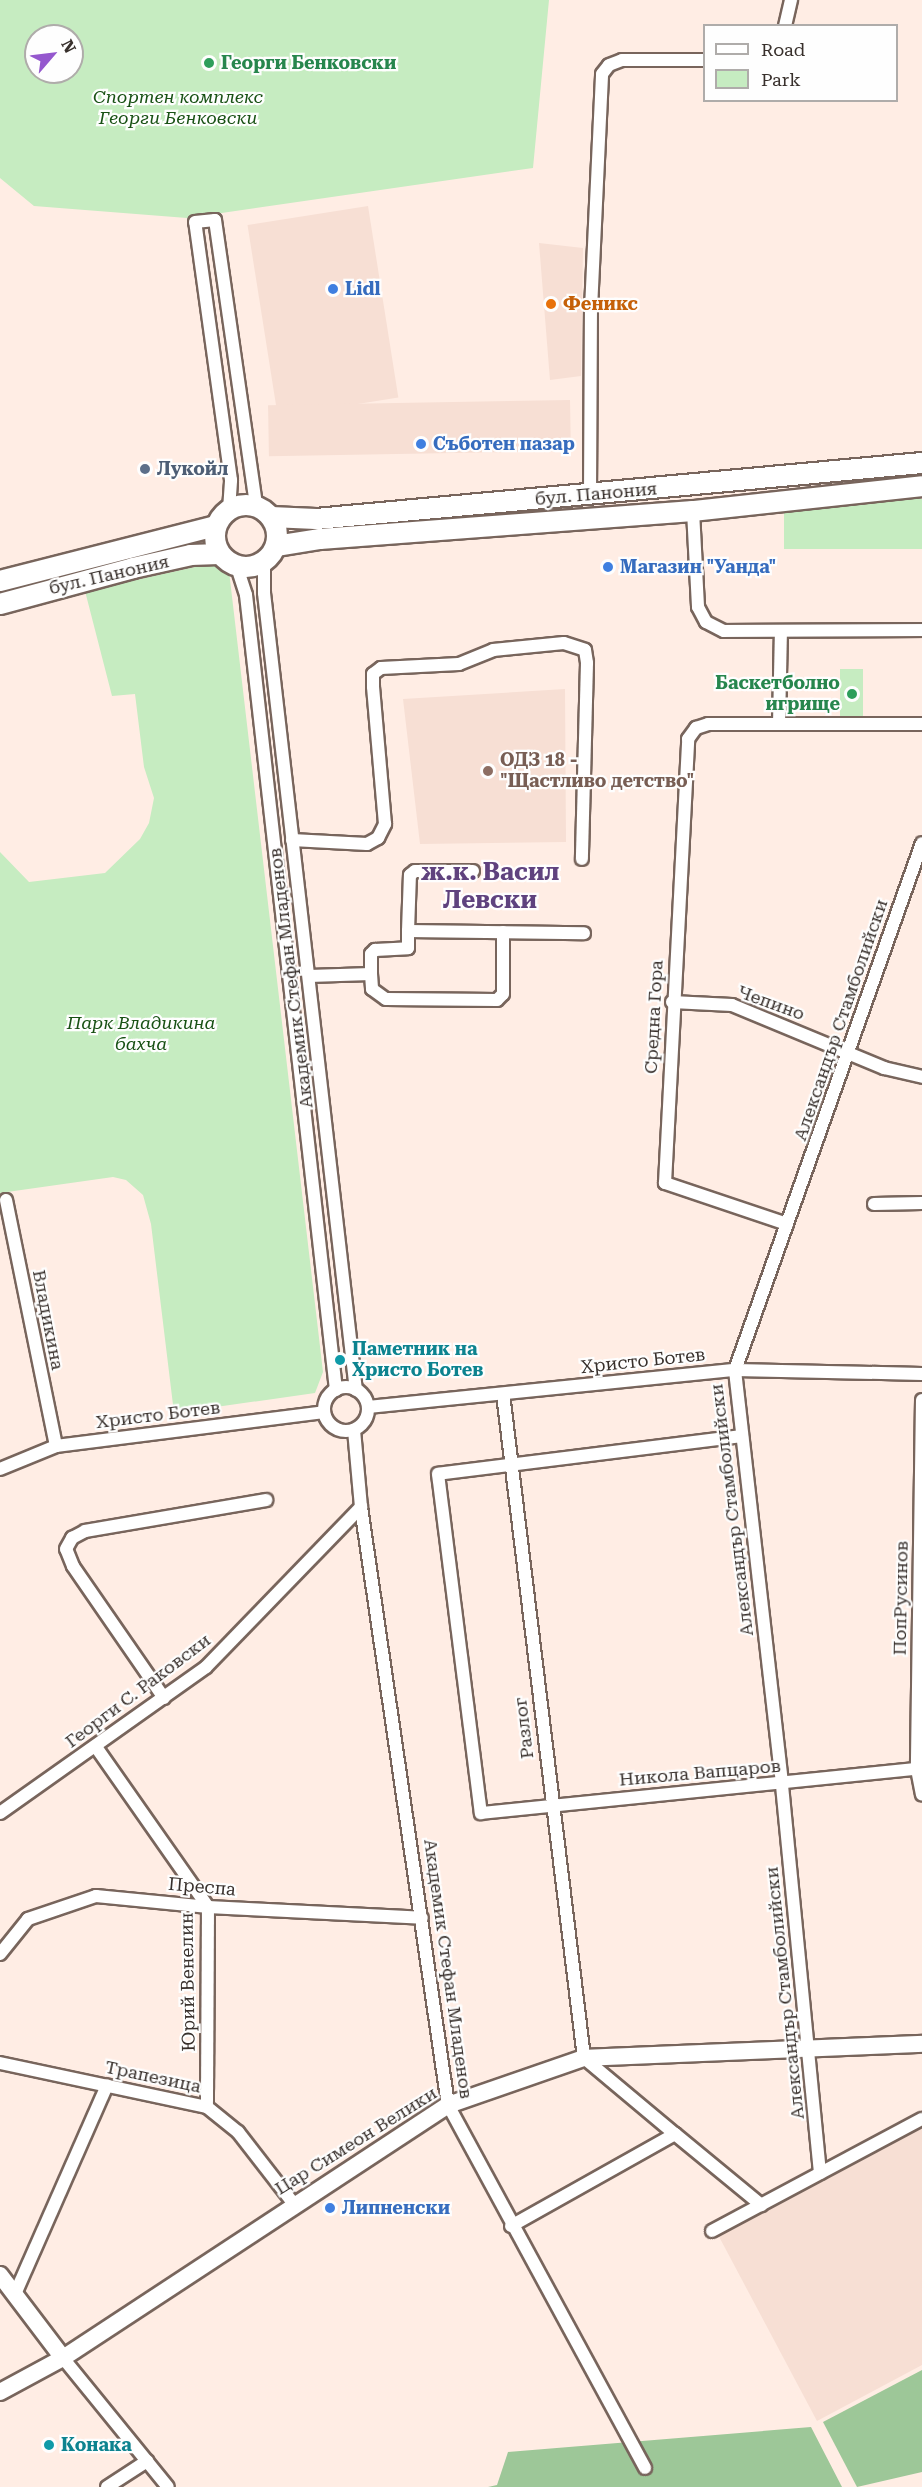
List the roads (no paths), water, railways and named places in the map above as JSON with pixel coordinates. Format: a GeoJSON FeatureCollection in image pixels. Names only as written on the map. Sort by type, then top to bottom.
{"type":"FeatureCollection","features":[{"type":"Feature","properties":{"kind":"main road","name":"бул. Панония"},"geometry":{"type":"LineString","coordinates":[[229,510],[316,519],[922,464]]}},
{"type":"Feature","properties":{"kind":"main road","name":"бул. Панония"},"geometry":{"type":"LineString","coordinates":[[276,546],[320,539],[693,512],[922,486]]}},
{"type":"Feature","properties":{"kind":"main road"},"geometry":{"type":"LineString","coordinates":[[229,510],[215,526],[219,554],[237,567],[251,568],[264,562],[276,546],[277,531],[263,512]]}},
{"type":"Feature","properties":{"kind":"main road","name":"бул. Панония"},"geometry":{"type":"LineString","coordinates":[[0,581],[215,526]]}},
{"type":"Feature","properties":{"kind":"main road","name":"бул. Панония"},"geometry":{"type":"LineString","coordinates":[[0,604],[133,568],[191,555],[219,554]]}},
{"type":"Feature","properties":{"kind":"street"},"geometry":{"type":"LineString","coordinates":[[785,24],[791,0]]}},
{"type":"Feature","properties":{"kind":"street"},"geometry":{"type":"LineString","coordinates":[[590,495],[591,309],[602,74],[609,65],[622,60],[703,60]]}},
{"type":"Feature","properties":{"kind":"street"},"geometry":{"type":"LineString","coordinates":[[229,510],[231,480],[195,222],[215,220],[263,512]]}},
{"type":"Feature","properties":{"kind":"street"},"geometry":{"type":"LineString","coordinates":[[693,512],[697,599],[706,622],[724,631],[922,630]]}},
{"type":"Feature","properties":{"kind":"street","name":"Академик Стефан Младенов"},"geometry":{"type":"LineString","coordinates":[[264,562],[292,840],[356,1389]]}},
{"type":"Feature","properties":{"kind":"street","name":"Академик Стефан Младенов"},"geometry":{"type":"LineString","coordinates":[[237,567],[246,595],[336,1390]]}},
{"type":"Feature","properties":{"kind":"street"},"geometry":{"type":"LineString","coordinates":[[780,631],[779,724],[922,724]]}},
{"type":"Feature","properties":{"kind":"street"},"geometry":{"type":"LineString","coordinates":[[292,840],[367,844],[378,838],[385,824],[373,687],[374,674],[381,668],[459,664],[493,650],[564,643],[585,650],[582,859]]}},
{"type":"Feature","properties":{"kind":"street","name":"Средна Гора"},"geometry":{"type":"LineString","coordinates":[[779,724],[708,724],[696,728],[688,739],[672,1002],[665,1183],[787,1224]]}},
{"type":"Feature","properties":{"kind":"street","name":"Александър Стамболийски"},"geometry":{"type":"LineString","coordinates":[[820,2173],[810,2049],[782,1783],[735,1370],[850,1054],[922,843]]}},
{"type":"Feature","properties":{"kind":"street"},"geometry":{"type":"LineString","coordinates":[[473,871],[415,871],[410,875],[408,948],[375,950],[371,954],[372,989],[386,999],[497,999],[503,994],[503,932]]}},
{"type":"Feature","properties":{"kind":"street"},"geometry":{"type":"LineString","coordinates":[[408,931],[584,933]]}},
{"type":"Feature","properties":{"kind":"street"},"geometry":{"type":"LineString","coordinates":[[309,976],[371,974]]}},
{"type":"Feature","properties":{"kind":"street","name":"Чепино"},"geometry":{"type":"LineString","coordinates":[[672,1002],[732,1005],[850,1054],[922,1077]]}},
{"type":"Feature","properties":{"kind":"street","name":"Владикина"},"geometry":{"type":"LineString","coordinates":[[6,1200],[56,1446]]}},
{"type":"Feature","properties":{"kind":"street"},"geometry":{"type":"LineString","coordinates":[[874,1204],[922,1203]]}},
{"type":"Feature","properties":{"kind":"street","name":"Христо Ботев"},"geometry":{"type":"LineString","coordinates":[[368,1407],[735,1370],[922,1374]]}},
{"type":"Feature","properties":{"kind":"street"},"geometry":{"type":"LineString","coordinates":[[356,1389],[368,1407],[364,1423],[354,1430],[337,1430],[324,1412],[327,1398],[336,1390],[356,1389]]}},
{"type":"Feature","properties":{"kind":"street","name":"Разлог"},"geometry":{"type":"LineString","coordinates":[[503,1394],[551,1805],[584,2058]]}},
{"type":"Feature","properties":{"kind":"street","name":"ПопРусинов"},"geometry":{"type":"LineString","coordinates":[[922,1400],[919,1768],[922,1795]]}},
{"type":"Feature","properties":{"kind":"street","name":"Христо Ботев"},"geometry":{"type":"LineString","coordinates":[[0,1469],[56,1446],[324,1412]]}},
{"type":"Feature","properties":{"kind":"street","name":"Академик Стефан Младенов"},"geometry":{"type":"LineString","coordinates":[[354,1430],[361,1507],[448,2105],[511,2226],[645,2468]]}},
{"type":"Feature","properties":{"kind":"street"},"geometry":{"type":"LineString","coordinates":[[511,1464],[742,1436]]}},
{"type":"Feature","properties":{"kind":"street","name":"Никола Вапцаров"},"geometry":{"type":"LineString","coordinates":[[511,1464],[438,1474],[481,1813],[919,1768]]}},
{"type":"Feature","properties":{"kind":"street"},"geometry":{"type":"LineString","coordinates":[[164,1698],[73,1566],[66,1549],[72,1538],[85,1531],[266,1500]]}},
{"type":"Feature","properties":{"kind":"street","name":"Георги С. Раковски"},"geometry":{"type":"LineString","coordinates":[[0,1813],[206,1667],[361,1507]]}},
{"type":"Feature","properties":{"kind":"street","name":"Юрий Венелин"},"geometry":{"type":"LineString","coordinates":[[96,1747],[208,1907],[207,2107]]}},
{"type":"Feature","properties":{"kind":"street","name":"Преспа"},"geometry":{"type":"LineString","coordinates":[[0,1953],[28,1919],[96,1896],[208,1907],[422,1918]]}},
{"type":"Feature","properties":{"kind":"street","name":"Цар Симеон Велики"},"geometry":{"type":"LineString","coordinates":[[0,2392],[63,2358],[293,2203],[448,2105],[584,2058],[922,2044]]}},
{"type":"Feature","properties":{"kind":"street"},"geometry":{"type":"LineString","coordinates":[[584,2058],[761,2205]]}},
{"type":"Feature","properties":{"kind":"street","name":"Трапезица"},"geometry":{"type":"LineString","coordinates":[[0,2063],[207,2107],[238,2132],[293,2203]]}},
{"type":"Feature","properties":{"kind":"street"},"geometry":{"type":"LineString","coordinates":[[15,2294],[107,2085]]}},
{"type":"Feature","properties":{"kind":"street"},"geometry":{"type":"LineString","coordinates":[[712,2231],[922,2119]]}},
{"type":"Feature","properties":{"kind":"street"},"geometry":{"type":"LineString","coordinates":[[511,2226],[675,2133]]}},
{"type":"Feature","properties":{"kind":"street"},"geometry":{"type":"LineString","coordinates":[[0,2275],[63,2358],[168,2487]]}},
{"type":"Feature","properties":{"kind":"street"},"geometry":{"type":"LineString","coordinates":[[107,2487],[147,2461]]}},
{"type":"Feature","properties":{"kind":"place","name":"Георги Бенковски"},"geometry":{"type":"Point","coordinates":[209,63]}},
{"type":"Feature","properties":{"kind":"place","name":"Lidl"},"geometry":{"type":"Point","coordinates":[333,289]}},
{"type":"Feature","properties":{"kind":"place","name":"Феникс"},"geometry":{"type":"Point","coordinates":[551,304]}},
{"type":"Feature","properties":{"kind":"place","name":"Съботен пазар"},"geometry":{"type":"Point","coordinates":[421,444]}},
{"type":"Feature","properties":{"kind":"place","name":"Лукойл"},"geometry":{"type":"Point","coordinates":[145,469]}},
{"type":"Feature","properties":{"kind":"place","name":"Магазин \"Уанда\""},"geometry":{"type":"Point","coordinates":[608,567]}},
{"type":"Feature","properties":{"kind":"place","name":"Баскетболно игрище"},"geometry":{"type":"Point","coordinates":[852,694]}},
{"type":"Feature","properties":{"kind":"place","name":"ОДЗ 18 - \"Щастливо детство\""},"geometry":{"type":"Point","coordinates":[488,771]}},
{"type":"Feature","properties":{"kind":"place","name":"Паметник на Христо Ботев"},"geometry":{"type":"Point","coordinates":[340,1360]}},
{"type":"Feature","properties":{"kind":"place","name":"Липненски"},"geometry":{"type":"Point","coordinates":[330,2208]}},
{"type":"Feature","properties":{"kind":"place","name":"Конака"},"geometry":{"type":"Point","coordinates":[49,2445]}},
{"type":"Feature","properties":{"kind":"district","name":"ж.к. Васил Левски"},"geometry":{"type":"Point","coordinates":[490,887]}},
{"type":"Feature","properties":{"kind":"park label","name":"Спортен комплекс Георги Бенковски"},"geometry":{"type":"Point","coordinates":[178,108]}},
{"type":"Feature","properties":{"kind":"park label","name":"Парк Владикина бахча"},"geometry":{"type":"Point","coordinates":[141,1034]}}]}
